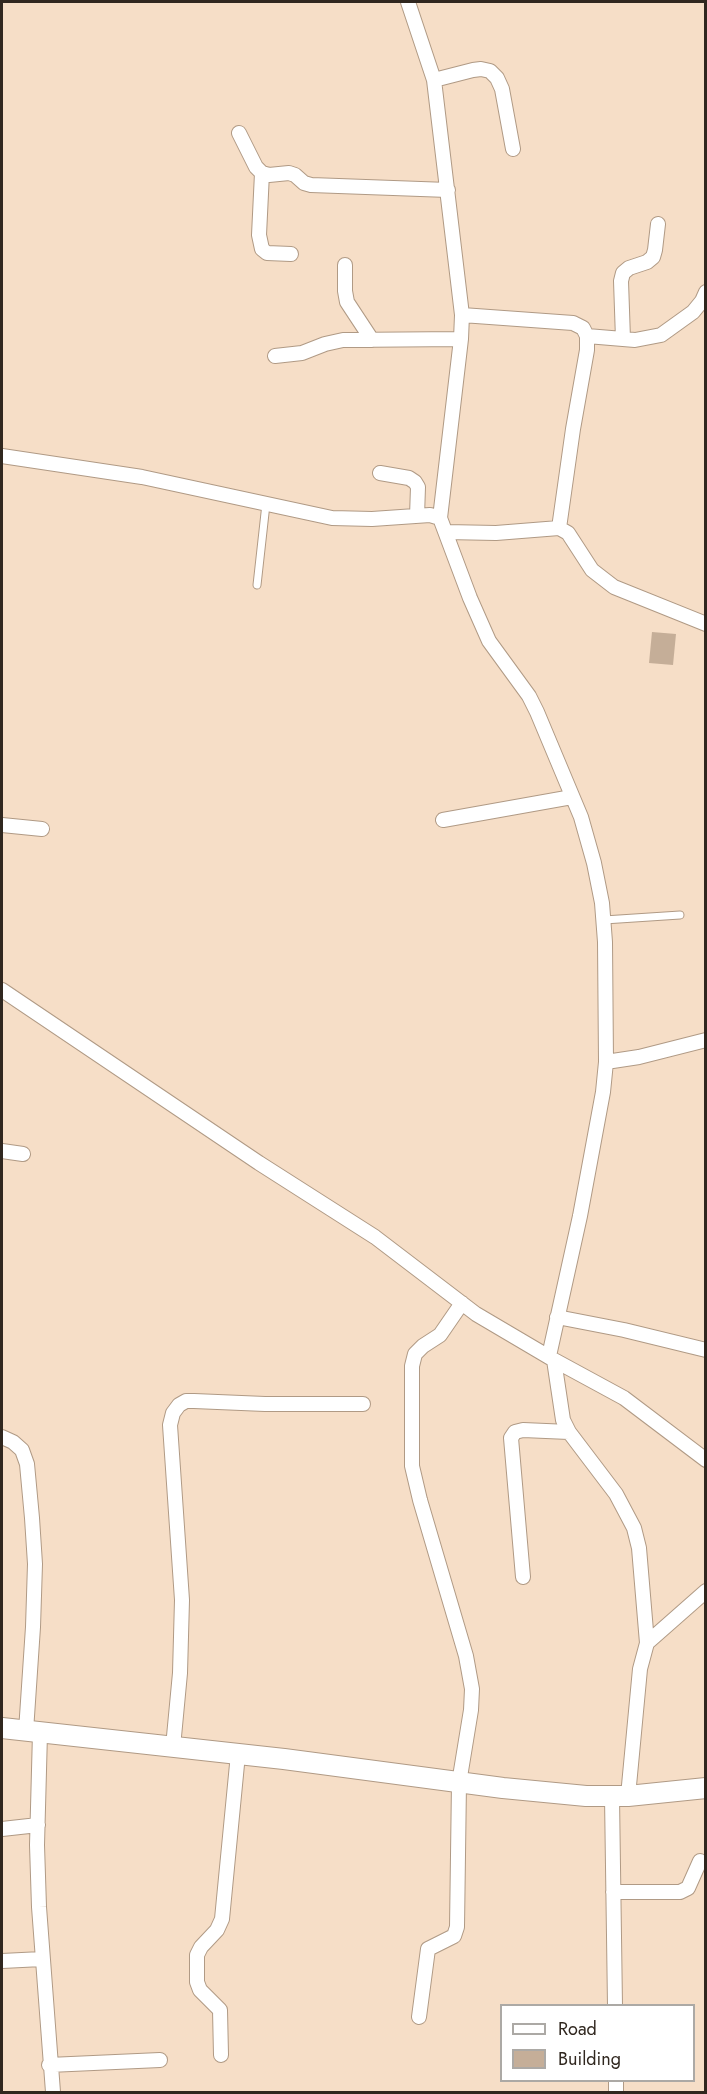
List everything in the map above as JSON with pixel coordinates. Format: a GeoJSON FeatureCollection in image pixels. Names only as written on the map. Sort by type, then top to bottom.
{"type":"FeatureCollection","features":[{"type":"Feature","properties":{"kind":"main road"},"geometry":{"type":"LineString","coordinates":[[2,1728],[238,1754],[459,1783],[620,1797],[705,1788]]}},
{"type":"Feature","properties":{"kind":"street"},"geometry":{"type":"LineString","coordinates":[[408,2],[434,80],[462,315],[440,519],[489,641],[529,696],[572,797],[587,834],[600,885],[604,920],[606,1062],[582,1204],[557,1317],[551,1358],[563,1420],[569,1432],[616,1494],[634,1528],[639,1548],[647,1644],[640,1669],[620,1797],[613,1892],[615,2004]]}},
{"type":"Feature","properties":{"kind":"street"},"geometry":{"type":"LineString","coordinates":[[434,80],[473,70],[490,71],[497,78],[502,89],[513,149]]}},
{"type":"Feature","properties":{"kind":"street"},"geometry":{"type":"LineString","coordinates":[[239,134],[261,173],[259,235],[262,249],[267,253],[291,254]]}},
{"type":"Feature","properties":{"kind":"street"},"geometry":{"type":"LineString","coordinates":[[261,173],[269,175],[289,173],[311,185],[448,190]]}},
{"type":"Feature","properties":{"kind":"street"},"geometry":{"type":"LineString","coordinates":[[623,339],[620,291],[623,273],[653,257],[658,224]]}},
{"type":"Feature","properties":{"kind":"street"},"geometry":{"type":"LineString","coordinates":[[345,265],[347,303],[372,340]]}},
{"type":"Feature","properties":{"kind":"street"},"geometry":{"type":"LineString","coordinates":[[587,336],[646,339],[661,334],[699,314],[705,292]]}},
{"type":"Feature","properties":{"kind":"street"},"geometry":{"type":"LineString","coordinates":[[462,315],[573,323],[583,328],[587,336],[587,350],[559,528]]}},
{"type":"Feature","properties":{"kind":"street"},"geometry":{"type":"LineString","coordinates":[[275,356],[302,353],[343,340],[461,339]]}},
{"type":"Feature","properties":{"kind":"street"},"geometry":{"type":"LineString","coordinates":[[2,456],[142,477],[314,515],[350,519],[430,515],[440,519]]}},
{"type":"Feature","properties":{"kind":"street"},"geometry":{"type":"LineString","coordinates":[[380,473],[409,478],[415,482],[418,495],[417,516]]}},
{"type":"Feature","properties":{"kind":"street"},"geometry":{"type":"LineString","coordinates":[[446,532],[496,533],[559,528],[568,533],[592,570],[614,587],[705,624]]}},
{"type":"Feature","properties":{"kind":"street"},"geometry":{"type":"LineString","coordinates":[[443,820],[572,797]]}},
{"type":"Feature","properties":{"kind":"street"},"geometry":{"type":"LineString","coordinates":[[2,825],[42,829]]}},
{"type":"Feature","properties":{"kind":"street"},"geometry":{"type":"LineString","coordinates":[[2,990],[8,1000],[375,1237],[462,1303],[551,1358],[624,1398],[705,1460]]}},
{"type":"Feature","properties":{"kind":"street"},"geometry":{"type":"LineString","coordinates":[[606,1062],[639,1057],[705,1040]]}},
{"type":"Feature","properties":{"kind":"street"},"geometry":{"type":"LineString","coordinates":[[2,1151],[23,1154]]}},
{"type":"Feature","properties":{"kind":"street"},"geometry":{"type":"LineString","coordinates":[[419,2017],[428,1949],[454,1936],[457,1927],[459,1783],[471,1710],[470,1673],[416,1482],[412,1454],[411,1380],[415,1354],[440,1335],[462,1303]]}},
{"type":"Feature","properties":{"kind":"street"},"geometry":{"type":"LineString","coordinates":[[557,1317],[624,1330],[705,1350]]}},
{"type":"Feature","properties":{"kind":"street"},"geometry":{"type":"LineString","coordinates":[[173,1747],[180,1673],[182,1600],[170,1425],[173,1413],[179,1405],[186,1401],[363,1404]]}},
{"type":"Feature","properties":{"kind":"street"},"geometry":{"type":"LineString","coordinates":[[523,1578],[511,1438],[515,1432],[523,1430],[569,1432]]}},
{"type":"Feature","properties":{"kind":"street"},"geometry":{"type":"LineString","coordinates":[[2,1437],[13,1442],[22,1450],[27,1464],[32,1518],[35,1564],[33,1732],[39,1907],[49,2065],[53,2092]]}},
{"type":"Feature","properties":{"kind":"street"},"geometry":{"type":"LineString","coordinates":[[647,1644],[705,1591]]}},
{"type":"Feature","properties":{"kind":"street"},"geometry":{"type":"LineString","coordinates":[[221,2055],[220,2010],[200,1990],[197,1982],[197,1955],[201,1947],[217,1930],[222,1919],[238,1754]]}},
{"type":"Feature","properties":{"kind":"street"},"geometry":{"type":"LineString","coordinates":[[2,1829],[38,1826]]}},
{"type":"Feature","properties":{"kind":"street"},"geometry":{"type":"LineString","coordinates":[[613,1892],[680,1892],[688,1888],[699,1861]]}},
{"type":"Feature","properties":{"kind":"street"},"geometry":{"type":"LineString","coordinates":[[2,1961],[42,1959]]}},
{"type":"Feature","properties":{"kind":"street"},"geometry":{"type":"LineString","coordinates":[[49,2065],[160,2060]]}},
{"type":"Feature","properties":{"kind":"lane"},"geometry":{"type":"LineString","coordinates":[[258,585],[266,504]]}},
{"type":"Feature","properties":{"kind":"lane"},"geometry":{"type":"LineString","coordinates":[[604,920],[680,915]]}},
{"type":"Feature","properties":{"kind":"building"},"geometry":{"type":"Polygon","coordinates":[[[652,632],[676,634],[673,665],[649,663],[652,632]]]}}]}
